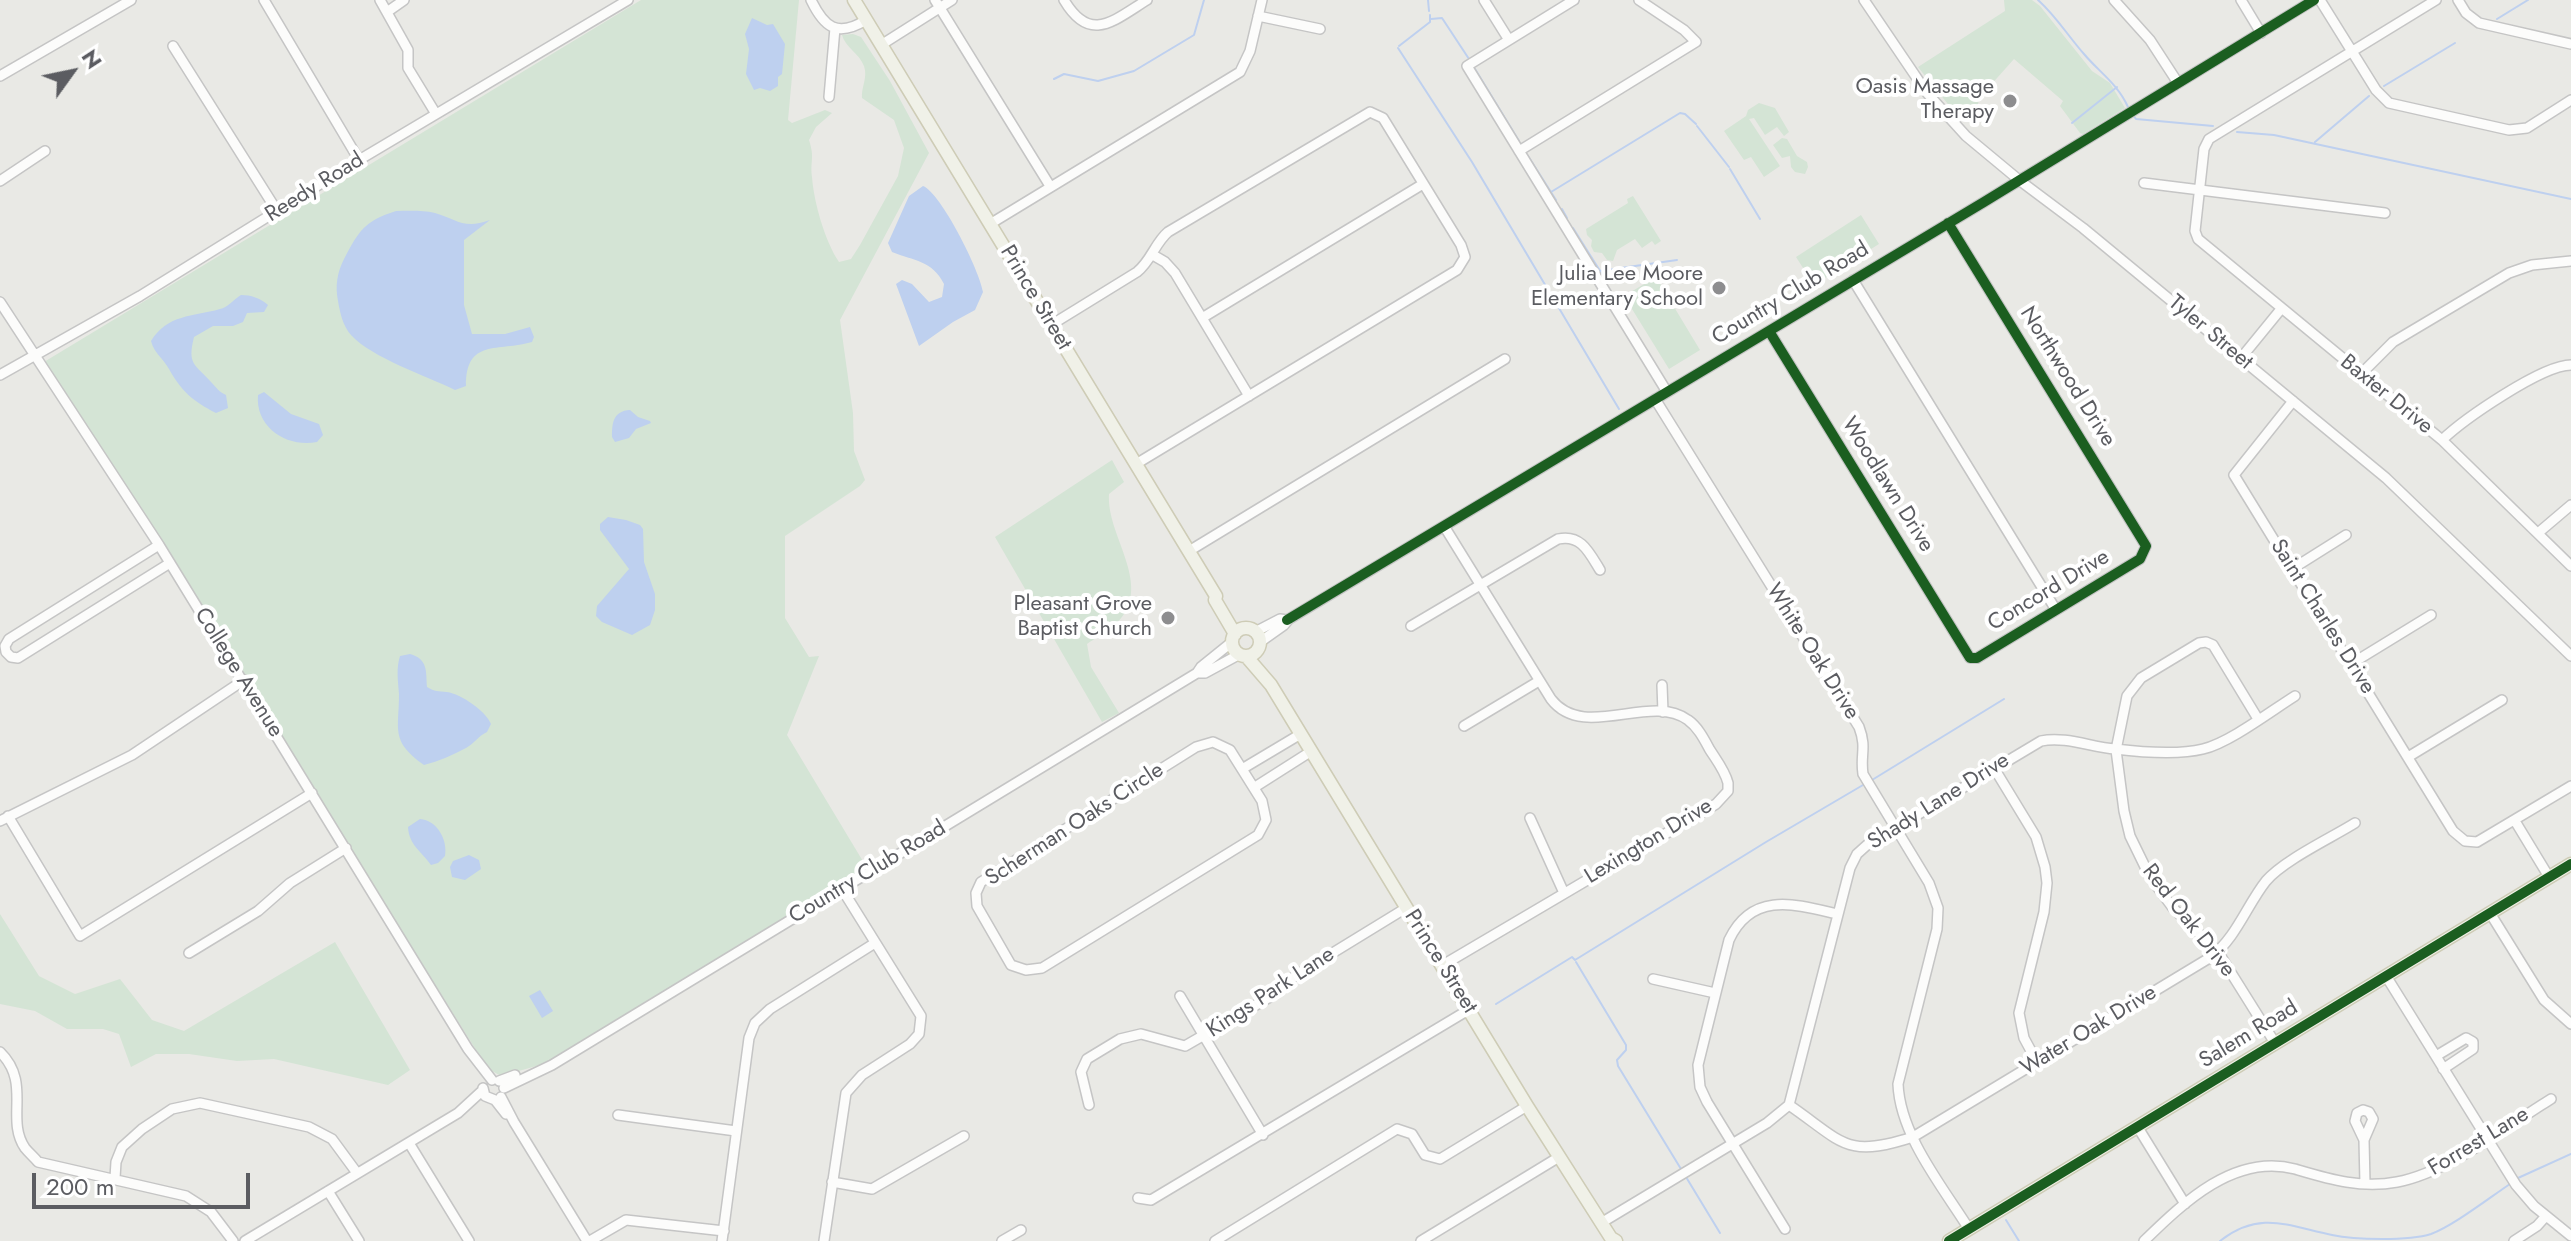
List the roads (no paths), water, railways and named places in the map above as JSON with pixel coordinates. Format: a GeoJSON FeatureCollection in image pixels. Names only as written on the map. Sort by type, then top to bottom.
{"type":"FeatureCollection","features":[{"type":"Feature","properties":{"kind":"main road","name":"Prince Street"},"geometry":{"type":"LineString","coordinates":[[854,0],[1189,551],[1216,596],[1215,600],[1271,679],[1271,685],[1299,735],[1612,1240]]}},
{"type":"Feature","properties":{"kind":"main road","name":"Salem Road"},"geometry":{"type":"LineString","coordinates":[[1949,1241],[2571,864]]}},
{"type":"Feature","properties":{"kind":"street"},"geometry":{"type":"LineString","coordinates":[[0,76],[131,0]]}},
{"type":"Feature","properties":{"kind":"street"},"geometry":{"type":"LineString","coordinates":[[264,0],[359,160]]}},
{"type":"Feature","properties":{"kind":"street"},"geometry":{"type":"LineString","coordinates":[[380,0],[408,50],[408,68],[436,114]]}},
{"type":"Feature","properties":{"kind":"street"},"geometry":{"type":"LineString","coordinates":[[387,12],[404,0]]}},
{"type":"Feature","properties":{"kind":"street","name":"Reedy Road"},"geometry":{"type":"LineString","coordinates":[[0,375],[140,296],[359,160],[628,0]]}},
{"type":"Feature","properties":{"kind":"street"},"geometry":{"type":"LineString","coordinates":[[811,0],[821,20],[835,28],[847,29],[866,20]]}},
{"type":"Feature","properties":{"kind":"street"},"geometry":{"type":"LineString","coordinates":[[881,45],[937,4],[952,0]]}},
{"type":"Feature","properties":{"kind":"street"},"geometry":{"type":"LineString","coordinates":[[1064,0],[1072,15],[1088,25],[1104,26],[1147,0]]}},
{"type":"Feature","properties":{"kind":"street"},"geometry":{"type":"LineString","coordinates":[[990,224],[1240,72],[1250,51],[1262,0]]}},
{"type":"Feature","properties":{"kind":"street"},"geometry":{"type":"LineString","coordinates":[[1484,0],[1509,40]]}},
{"type":"Feature","properties":{"kind":"street"},"geometry":{"type":"LineString","coordinates":[[1574,0],[1467,66],[1667,392]]}},
{"type":"Feature","properties":{"kind":"street"},"geometry":{"type":"LineString","coordinates":[[1519,151],[1696,42],[1684,30],[1639,0]]}},
{"type":"Feature","properties":{"kind":"street","name":"Tyler Street"},"geometry":{"type":"LineString","coordinates":[[1864,0],[1941,110],[1983,152],[2058,208],[2397,488],[2571,656]]}},
{"type":"Feature","properties":{"kind":"street"},"geometry":{"type":"LineString","coordinates":[[2114,0],[2150,40],[2178,83]]}},
{"type":"Feature","properties":{"kind":"street"},"geometry":{"type":"LineString","coordinates":[[2241,0],[2261,33]]}},
{"type":"Feature","properties":{"kind":"street","name":"Country Club Road"},"geometry":{"type":"LineString","coordinates":[[245,1241],[493,1090],[538,1072],[1197,673],[1205,673],[1246,642],[1284,625],[1287,620],[2314,0]]}},
{"type":"Feature","properties":{"kind":"street"},"geometry":{"type":"LineString","coordinates":[[2320,0],[2381,97],[2400,107],[2518,130],[2571,100]]}},
{"type":"Feature","properties":{"kind":"street"},"geometry":{"type":"LineString","coordinates":[[2198,189],[2204,149],[2209,139],[2436,0]]}},
{"type":"Feature","properties":{"kind":"street"},"geometry":{"type":"LineString","coordinates":[[2458,0],[2466,13],[2479,23],[2571,44]]}},
{"type":"Feature","properties":{"kind":"street"},"geometry":{"type":"LineString","coordinates":[[937,4],[1050,186]]}},
{"type":"Feature","properties":{"kind":"street"},"geometry":{"type":"LineString","coordinates":[[1258,16],[1320,29]]}},
{"type":"Feature","properties":{"kind":"street"},"geometry":{"type":"LineString","coordinates":[[829,97],[835,28]]}},
{"type":"Feature","properties":{"kind":"street"},"geometry":{"type":"LineString","coordinates":[[173,46],[277,211]]}},
{"type":"Feature","properties":{"kind":"street"},"geometry":{"type":"LineString","coordinates":[[1051,325],[1137,272],[1168,232],[1362,114],[1375,112],[1383,118],[1461,245],[1465,257],[1457,270],[1136,464]]}},
{"type":"Feature","properties":{"kind":"street"},"geometry":{"type":"LineString","coordinates":[[0,181],[45,151]]}},
{"type":"Feature","properties":{"kind":"street"},"geometry":{"type":"LineString","coordinates":[[2144,183],[2385,213]]}},
{"type":"Feature","properties":{"kind":"street"},"geometry":{"type":"LineString","coordinates":[[1202,318],[1423,184]]}},
{"type":"Feature","properties":{"kind":"street","name":"Baxter Drive"},"geometry":{"type":"LineString","coordinates":[[2198,189],[2195,231],[2198,239],[2442,440],[2571,566]]}},
{"type":"Feature","properties":{"kind":"street","name":"Northwood Drive"},"geometry":{"type":"LineString","coordinates":[[1948,223],[2143,538],[2146,546],[2144,554]]}},
{"type":"Feature","properties":{"kind":"street"},"geometry":{"type":"LineString","coordinates":[[1153,255],[1170,267],[1249,396]]}},
{"type":"Feature","properties":{"kind":"street"},"geometry":{"type":"LineString","coordinates":[[2361,374],[2393,342],[2509,273],[2532,265],[2571,261]]}},
{"type":"Feature","properties":{"kind":"street"},"geometry":{"type":"LineString","coordinates":[[1853,280],[2056,610]]}},
{"type":"Feature","properties":{"kind":"street","name":"College Avenue"},"geometry":{"type":"LineString","coordinates":[[0,302],[244,680],[588,1241]]}},
{"type":"Feature","properties":{"kind":"street"},"geometry":{"type":"LineString","coordinates":[[2241,358],[2281,309]]}},
{"type":"Feature","properties":{"kind":"street","name":"Woodlawn Drive"},"geometry":{"type":"LineString","coordinates":[[1769,331],[1972,659]]}},
{"type":"Feature","properties":{"kind":"street"},"geometry":{"type":"LineString","coordinates":[[1189,551],[1505,359]]}},
{"type":"Feature","properties":{"kind":"street"},"geometry":{"type":"LineString","coordinates":[[2442,440],[2460,424],[2548,370],[2571,365]]}},
{"type":"Feature","properties":{"kind":"street","name":"White Oak Drive"},"geometry":{"type":"LineString","coordinates":[[1655,399],[1859,727],[1865,749],[1861,766],[1863,774],[1929,883],[1938,908],[1937,929],[1898,1084],[1901,1111],[1913,1137],[1969,1229]]}},
{"type":"Feature","properties":{"kind":"street","name":"Saint Charles Drive"},"geometry":{"type":"LineString","coordinates":[[2293,401],[2234,475],[2460,838],[2477,842],[2515,821]]}},
{"type":"Feature","properties":{"kind":"street"},"geometry":{"type":"LineString","coordinates":[[2538,533],[2571,505]]}},
{"type":"Feature","properties":{"kind":"street","name":"Lexington Drive"},"geometry":{"type":"LineString","coordinates":[[1443,965],[1716,804],[1728,791],[1726,777],[1697,728],[1685,717],[1663,712],[1583,717],[1567,715],[1556,706],[1444,526]]}},
{"type":"Feature","properties":{"kind":"street"},"geometry":{"type":"LineString","coordinates":[[2292,569],[2346,535]]}},
{"type":"Feature","properties":{"kind":"street"},"geometry":{"type":"LineString","coordinates":[[1411,626],[1564,538],[1578,540],[1585,546],[1600,570]]}},
{"type":"Feature","properties":{"kind":"street"},"geometry":{"type":"LineString","coordinates":[[159,545],[9,639],[3,654],[18,658],[170,563]]}},
{"type":"Feature","properties":{"kind":"street","name":"Concord Drive"},"geometry":{"type":"LineString","coordinates":[[1972,659],[2144,554]]}},
{"type":"Feature","properties":{"kind":"street"},"geometry":{"type":"LineString","coordinates":[[121,570],[131,587]]}},
{"type":"Feature","properties":{"kind":"street"},"geometry":{"type":"LineString","coordinates":[[64,605],[75,621]]}},
{"type":"Feature","properties":{"kind":"street"},"geometry":{"type":"LineString","coordinates":[[2351,664],[2431,615]]}},
{"type":"Feature","properties":{"kind":"street","name":"Red Oak Drive"},"geometry":{"type":"LineString","coordinates":[[2258,719],[2213,645],[2199,643],[2132,686],[2123,706],[2116,750],[2124,811],[2138,857],[2157,889],[2218,952],[2275,1043]]}},
{"type":"Feature","properties":{"kind":"street"},"geometry":{"type":"LineString","coordinates":[[244,680],[132,755],[4,819],[80,936],[312,793]]}},
{"type":"Feature","properties":{"kind":"street"},"geometry":{"type":"LineString","coordinates":[[1464,726],[1539,681]]}},
{"type":"Feature","properties":{"kind":"street"},"geometry":{"type":"LineString","coordinates":[[1662,685],[1663,712]]}},
{"type":"Feature","properties":{"kind":"street","name":"Shady Lane Drive"},"geometry":{"type":"LineString","coordinates":[[1789,1105],[1837,914],[1857,854],[2031,745],[2050,739],[2116,750],[2204,749],[2295,696]]}},
{"type":"Feature","properties":{"kind":"street"},"geometry":{"type":"LineString","coordinates":[[2408,757],[2502,700]]}},
{"type":"Feature","properties":{"kind":"street"},"geometry":{"type":"LineString","coordinates":[[1242,769],[1299,735]]}},
{"type":"Feature","properties":{"kind":"street","name":"Scherman Oaks Circle"},"geometry":{"type":"LineString","coordinates":[[1213,742],[1230,750],[1255,787],[1266,820],[1258,835],[1042,968],[1026,970],[1011,965],[977,906],[976,893],[981,882],[1196,747],[1213,742]]}},
{"type":"Feature","properties":{"kind":"street"},"geometry":{"type":"LineString","coordinates":[[1255,787],[1310,752]]}},
{"type":"Feature","properties":{"kind":"street"},"geometry":{"type":"LineString","coordinates":[[1994,768],[2036,837],[2045,867],[2044,912],[2019,1013],[2024,1038],[2037,1062]]}},
{"type":"Feature","properties":{"kind":"street"},"geometry":{"type":"LineString","coordinates":[[2549,877],[2515,821],[2571,786]]}},
{"type":"Feature","properties":{"kind":"street"},"geometry":{"type":"LineString","coordinates":[[1530,818],[1564,893]]}},
{"type":"Feature","properties":{"kind":"street","name":"Water Oak Drive"},"geometry":{"type":"LineString","coordinates":[[1789,1105],[1851,1147],[1879,1147],[1913,1137],[2218,952],[2267,880],[2355,823]]}},
{"type":"Feature","properties":{"kind":"street"},"geometry":{"type":"LineString","coordinates":[[189,953],[258,911],[290,883],[346,848]]}},
{"type":"Feature","properties":{"kind":"street"},"geometry":{"type":"LineString","coordinates":[[824,1241],[846,1093],[862,1075],[910,1044],[919,1034],[921,1016],[842,889]]}},
{"type":"Feature","properties":{"kind":"street"},"geometry":{"type":"LineString","coordinates":[[1785,1229],[1707,1102],[1698,1065],[1729,940],[1739,924],[1761,909],[1785,903],[1837,914]]}},
{"type":"Feature","properties":{"kind":"street","name":"Kings Park Lane"},"geometry":{"type":"LineString","coordinates":[[1089,1105],[1081,1072],[1087,1059],[1120,1039],[1141,1034],[1185,1046],[1275,994],[1295,976],[1406,908]]}},
{"type":"Feature","properties":{"kind":"street"},"geometry":{"type":"LineString","coordinates":[[2490,913],[2544,1000],[2571,1024]]}},
{"type":"Feature","properties":{"kind":"street"},"geometry":{"type":"LineString","coordinates":[[588,1241],[626,1220],[723,1236],[749,1038],[755,1023],[770,1009],[875,943]]}},
{"type":"Feature","properties":{"kind":"street"},"geometry":{"type":"LineString","coordinates":[[2386,976],[2516,1185],[2571,1236]]}},
{"type":"Feature","properties":{"kind":"street"},"geometry":{"type":"LineString","coordinates":[[1653,979],[1715,993]]}},
{"type":"Feature","properties":{"kind":"street"},"geometry":{"type":"LineString","coordinates":[[1180,996],[1263,1135]]}},
{"type":"Feature","properties":{"kind":"street"},"geometry":{"type":"LineString","coordinates":[[1138,1198],[1151,1200],[1470,1009]]}},
{"type":"Feature","properties":{"kind":"street"},"geometry":{"type":"LineString","coordinates":[[2436,1056],[2466,1038],[2473,1042],[2473,1049],[2443,1069]]}},
{"type":"Feature","properties":{"kind":"street"},"geometry":{"type":"LineString","coordinates":[[0,1052],[12,1064],[19,1131],[24,1146],[38,1162],[186,1196],[211,1212],[233,1241]]}},
{"type":"Feature","properties":{"kind":"street","name":"Forrest Lane"},"geometry":{"type":"LineString","coordinates":[[2144,1241],[2185,1204],[2231,1173],[2259,1165],[2283,1166],[2341,1182],[2397,1182],[2422,1176],[2551,1099]]}},
{"type":"Feature","properties":{"kind":"street"},"geometry":{"type":"LineString","coordinates":[[115,1178],[116,1162],[122,1147],[142,1129],[172,1109],[200,1103],[309,1127],[332,1139],[357,1173]]}},
{"type":"Feature","properties":{"kind":"street"},"geometry":{"type":"LineString","coordinates":[[1601,1223],[1767,1123],[1789,1105]]}},
{"type":"Feature","properties":{"kind":"street"},"geometry":{"type":"LineString","coordinates":[[1215,1241],[1397,1129],[1412,1134],[1425,1155],[1440,1159],[1527,1106]]}},
{"type":"Feature","properties":{"kind":"street"},"geometry":{"type":"LineString","coordinates":[[618,1115],[736,1131]]}},
{"type":"Feature","properties":{"kind":"street"},"geometry":{"type":"LineString","coordinates":[[2137,1126],[2185,1204]]}},
{"type":"Feature","properties":{"kind":"street"},"geometry":{"type":"LineString","coordinates":[[832,1182],[872,1189],[964,1136]]}},
{"type":"Feature","properties":{"kind":"street"},"geometry":{"type":"LineString","coordinates":[[2364,1140],[2365,1184]]}},
{"type":"Feature","properties":{"kind":"street"},"geometry":{"type":"LineString","coordinates":[[409,1143],[469,1241]]}},
{"type":"Feature","properties":{"kind":"street"},"geometry":{"type":"LineString","coordinates":[[1421,1241],[1559,1157]]}},
{"type":"Feature","properties":{"kind":"street"},"geometry":{"type":"LineString","coordinates":[[328,1191],[359,1241]]}},
{"type":"Feature","properties":{"kind":"street"},"geometry":{"type":"LineString","coordinates":[[2514,1241],[2546,1216]]}},
{"type":"Feature","properties":{"kind":"street"},"geometry":{"type":"LineString","coordinates":[[1002,1241],[1021,1230]]}},
{"type":"Feature","properties":{"kind":"water"},"geometry":{"type":"Polygon","coordinates":[[[752,18],[767,25],[773,24],[785,44],[782,74],[778,77],[778,86],[770,91],[754,90],[746,74],[749,49],[745,34],[752,18]]]}},
{"type":"Feature","properties":{"kind":"water"},"geometry":{"type":"Polygon","coordinates":[[[923,186],[940,203],[959,234],[983,292],[975,310],[919,346],[896,284],[902,280],[912,284],[929,302],[942,297],[944,284],[934,270],[892,252],[888,243],[909,196],[923,186]]]}},
{"type":"Feature","properties":{"kind":"water"},"geometry":{"type":"Polygon","coordinates":[[[396,211],[430,212],[467,224],[490,220],[464,240],[464,305],[472,334],[505,334],[530,327],[534,337],[532,342],[478,354],[467,371],[466,386],[455,390],[386,359],[351,335],[338,301],[340,269],[364,228],[396,211]]]}},
{"type":"Feature","properties":{"kind":"water"},"geometry":{"type":"Polygon","coordinates":[[[241,295],[255,297],[268,305],[264,312],[247,313],[243,322],[233,326],[213,326],[194,337],[191,353],[194,363],[226,395],[228,408],[216,413],[183,390],[151,341],[173,321],[223,308],[241,295]]]}},
{"type":"Feature","properties":{"kind":"water"},"geometry":{"type":"Polygon","coordinates":[[[264,392],[291,414],[319,424],[323,435],[317,442],[306,443],[295,442],[276,433],[268,426],[258,407],[258,395],[264,392]]]}},
{"type":"Feature","properties":{"kind":"water"},"geometry":{"type":"Polygon","coordinates":[[[630,410],[651,423],[636,429],[629,438],[615,442],[612,427],[615,419],[620,413],[630,410]]]}},
{"type":"Feature","properties":{"kind":"water"},"geometry":{"type":"Polygon","coordinates":[[[608,517],[626,520],[643,529],[644,562],[655,594],[655,610],[650,625],[632,635],[602,622],[596,616],[597,606],[629,569],[600,530],[600,524],[608,517]]]}},
{"type":"Feature","properties":{"kind":"water"},"geometry":{"type":"Polygon","coordinates":[[[410,654],[423,662],[427,687],[453,693],[466,700],[479,709],[491,724],[487,732],[466,748],[424,765],[406,749],[399,734],[398,665],[400,656],[410,654]]]}},
{"type":"Feature","properties":{"kind":"water"},"geometry":{"type":"Polygon","coordinates":[[[420,819],[432,823],[443,838],[445,856],[438,863],[431,865],[411,839],[408,827],[420,819]]]}},
{"type":"Feature","properties":{"kind":"water"},"geometry":{"type":"Polygon","coordinates":[[[469,855],[479,860],[481,869],[465,880],[452,877],[450,867],[453,861],[469,855]]]}},
{"type":"Feature","properties":{"kind":"water"},"geometry":{"type":"Polygon","coordinates":[[[540,990],[553,1011],[542,1018],[529,996],[540,990]]]}},
{"type":"Feature","properties":{"kind":"waterway"},"geometry":{"type":"LineString","coordinates":[[1054,79],[1064,74],[1098,81],[1134,71],[1194,35],[1204,0]]}},
{"type":"Feature","properties":{"kind":"waterway"},"geometry":{"type":"LineString","coordinates":[[1428,0],[1429,11]]}},
{"type":"Feature","properties":{"kind":"waterway"},"geometry":{"type":"LineString","coordinates":[[2038,0],[2114,85],[2128,107]]}},
{"type":"Feature","properties":{"kind":"waterway"},"geometry":{"type":"LineString","coordinates":[[2497,19],[2528,0]]}},
{"type":"Feature","properties":{"kind":"waterway"},"geometry":{"type":"LineString","coordinates":[[1399,46],[1430,22],[1430,15]]}},
{"type":"Feature","properties":{"kind":"waterway"},"geometry":{"type":"LineString","coordinates":[[1431,19],[1442,18],[1469,59]]}},
{"type":"Feature","properties":{"kind":"waterway"},"geometry":{"type":"LineString","coordinates":[[2384,86],[2455,43]]}},
{"type":"Feature","properties":{"kind":"waterway"},"geometry":{"type":"LineString","coordinates":[[1398,48],[1472,162],[1619,409]]}},
{"type":"Feature","properties":{"kind":"waterway"},"geometry":{"type":"LineString","coordinates":[[1475,69],[1519,141]]}},
{"type":"Feature","properties":{"kind":"waterway"},"geometry":{"type":"LineString","coordinates":[[2072,123],[2117,87]]}},
{"type":"Feature","properties":{"kind":"waterway"},"geometry":{"type":"LineString","coordinates":[[2315,142],[2369,96]]}},
{"type":"Feature","properties":{"kind":"waterway"},"geometry":{"type":"LineString","coordinates":[[1551,192],[1680,113],[1696,124]]}},
{"type":"Feature","properties":{"kind":"waterway"},"geometry":{"type":"LineString","coordinates":[[2133,115],[2136,119],[2213,126]]}},
{"type":"Feature","properties":{"kind":"waterway"},"geometry":{"type":"LineString","coordinates":[[1697,126],[1729,167]]}},
{"type":"Feature","properties":{"kind":"waterway"},"geometry":{"type":"LineString","coordinates":[[2237,132],[2274,135],[2571,199]]}},
{"type":"Feature","properties":{"kind":"waterway"},"geometry":{"type":"LineString","coordinates":[[1528,156],[1556,200]]}},
{"type":"Feature","properties":{"kind":"waterway"},"geometry":{"type":"LineString","coordinates":[[1730,169],[1760,219]]}},
{"type":"Feature","properties":{"kind":"waterway"},"geometry":{"type":"LineString","coordinates":[[1562,209],[1567,218]]}},
{"type":"Feature","properties":{"kind":"waterway"},"geometry":{"type":"LineString","coordinates":[[1573,228],[1602,274]]}},
{"type":"Feature","properties":{"kind":"waterway"},"geometry":{"type":"LineString","coordinates":[[1600,271],[1677,260]]}},
{"type":"Feature","properties":{"kind":"waterway"},"geometry":{"type":"LineString","coordinates":[[1872,780],[2004,699]]}},
{"type":"Feature","properties":{"kind":"waterway"},"geometry":{"type":"LineString","coordinates":[[1496,1004],[1572,957],[1575,960],[1863,785]]}},
{"type":"Feature","properties":{"kind":"waterway"},"geometry":{"type":"LineString","coordinates":[[1576,962],[1626,1045],[1626,1050],[1617,1060],[1618,1066],[1681,1169]]}},
{"type":"Feature","properties":{"kind":"waterway"},"geometry":{"type":"LineString","coordinates":[[2518,1178],[2571,1154]]}},
{"type":"Feature","properties":{"kind":"waterway"},"geometry":{"type":"LineString","coordinates":[[1686,1177],[1720,1233]]}},
{"type":"Feature","properties":{"kind":"waterway"},"geometry":{"type":"LineString","coordinates":[[2220,1241],[2234,1231],[2261,1223],[2354,1238],[2421,1236],[2450,1225],[2510,1184]]}},
{"type":"Feature","properties":{"kind":"waterway"},"geometry":{"type":"LineString","coordinates":[[2006,1220],[2019,1241]]}},
{"type":"Feature","properties":{"kind":"place","name":"Oasis Massage Therapy"},"geometry":{"type":"Point","coordinates":[2010,101]}},
{"type":"Feature","properties":{"kind":"place","name":"Julia Lee Moore Elementary School"},"geometry":{"type":"Point","coordinates":[1719,288]}},
{"type":"Feature","properties":{"kind":"place","name":"Pleasant Grove Baptist Church"},"geometry":{"type":"Point","coordinates":[1168,618]}}]}
